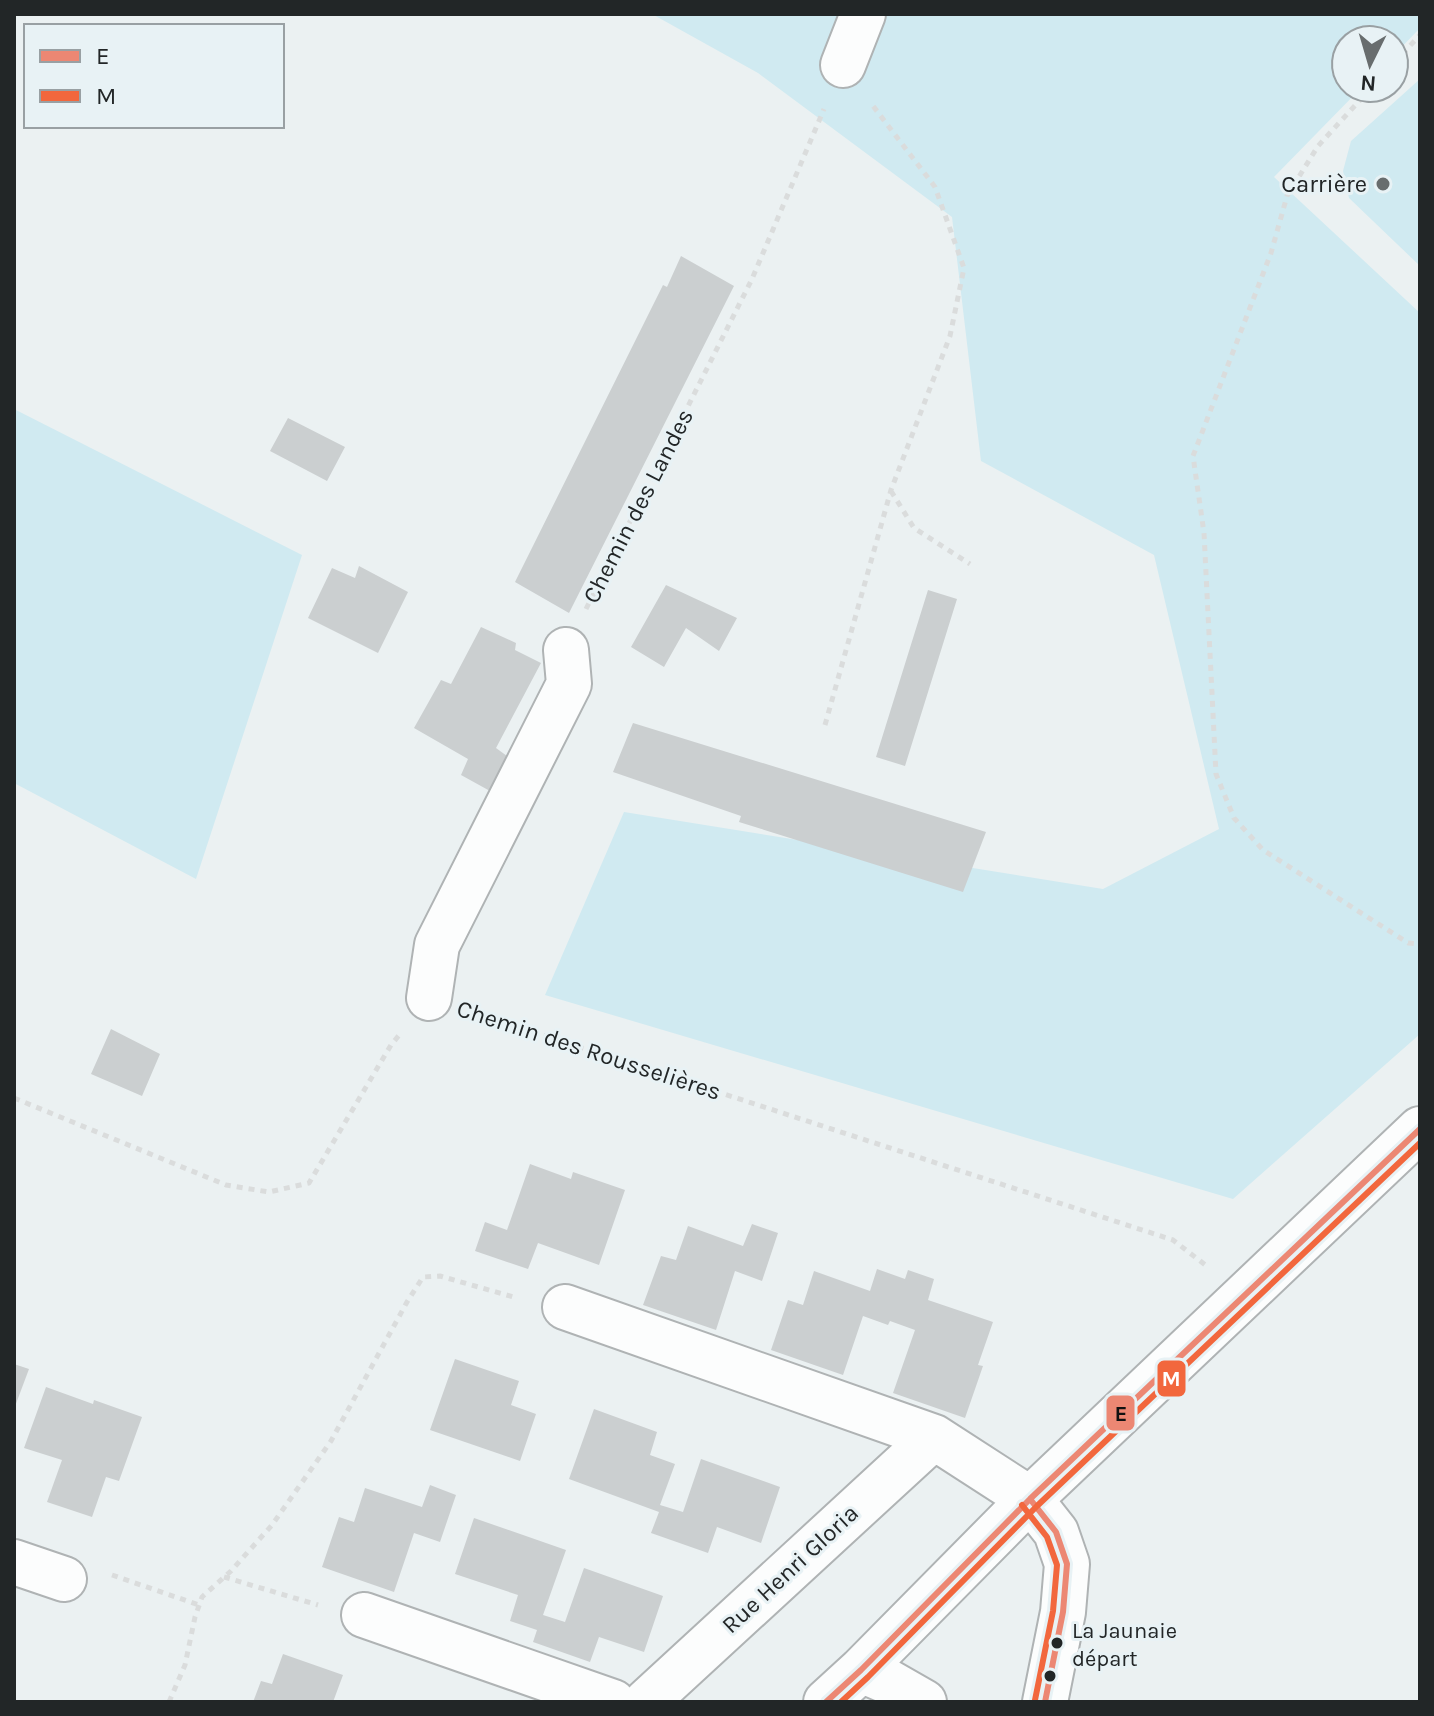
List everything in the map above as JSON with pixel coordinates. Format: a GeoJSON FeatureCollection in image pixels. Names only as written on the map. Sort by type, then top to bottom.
{"type":"FeatureCollection","features":[{"type":"Feature","properties":{"kind":"street"},"geometry":{"type":"LineString","coordinates":[[843,65],[863,14]]}},
{"type":"Feature","properties":{"kind":"street"},"geometry":{"type":"LineString","coordinates":[[429,998],[437,945],[569,684],[566,650]]}},
{"type":"Feature","properties":{"kind":"street"},"geometry":{"type":"LineString","coordinates":[[826,1702],[1030,1499],[1420,1129]]}},
{"type":"Feature","properties":{"kind":"street"},"geometry":{"type":"LineString","coordinates":[[565,1307],[934,1437],[1030,1499],[1056,1532],[1067,1564],[1063,1612],[1045,1702]]}},
{"type":"Feature","properties":{"kind":"street","name":"Rue Henri Gloria"},"geometry":{"type":"LineString","coordinates":[[646,1702],[934,1437]]}},
{"type":"Feature","properties":{"kind":"street"},"geometry":{"type":"LineString","coordinates":[[14,1562],[64,1579]]}},
{"type":"Feature","properties":{"kind":"street"},"geometry":{"type":"LineString","coordinates":[[364,1615],[613,1702]]}},
{"type":"Feature","properties":{"kind":"street"},"geometry":{"type":"LineString","coordinates":[[861,1670],[924,1702]]}},
{"type":"Feature","properties":{"kind":"path"},"geometry":{"type":"LineString","coordinates":[[825,725],[891,490],[950,336],[964,268],[935,187],[843,65]]}},
{"type":"Feature","properties":{"kind":"path","name":"Chemin des Landes"},"geometry":{"type":"LineString","coordinates":[[566,650],[752,279],[843,65]]}},
{"type":"Feature","properties":{"kind":"path"},"geometry":{"type":"LineString","coordinates":[[1356,104],[1318,146],[1287,196],[1271,253],[1193,456],[1204,533],[1216,774],[1234,818],[1263,850],[1408,943],[1420,944]]}},
{"type":"Feature","properties":{"kind":"path"},"geometry":{"type":"LineString","coordinates":[[891,490],[914,528],[970,564]]}},
{"type":"Feature","properties":{"kind":"path","name":"Chemin des Rousselières"},"geometry":{"type":"LineString","coordinates":[[14,1098],[226,1185],[269,1192],[309,1183],[391,1045],[429,998],[1173,1240],[1243,1295]]}},
{"type":"Feature","properties":{"kind":"path"},"geometry":{"type":"LineString","coordinates":[[169,1702],[185,1665],[202,1597],[272,1525],[331,1441],[423,1277],[440,1276],[526,1301],[565,1307]]}},
{"type":"Feature","properties":{"kind":"path"},"geometry":{"type":"LineString","coordinates":[[64,1579],[101,1572],[199,1605]]}},
{"type":"Feature","properties":{"kind":"path"},"geometry":{"type":"LineString","coordinates":[[223,1577],[335,1611],[364,1615]]}},
{"type":"Feature","properties":{"kind":"shaded area"},"geometry":{"type":"Polygon","coordinates":[[[652,14],[1420,14],[1420,28],[1410,38],[1410,24],[1330,24],[1330,104],[1345,104],[1274,177],[1420,313],[1420,1034],[1233,1199],[545,995],[624,812],[1103,889],[1219,829],[1154,555],[981,461],[952,217],[758,73],[652,14]]]}},
{"type":"Feature","properties":{"kind":"shaded area","name":"Carrière"},"geometry":{"type":"Polygon","coordinates":[[[1420,79],[1420,266],[1349,198],[1343,171],[1351,141],[1392,104],[1410,104],[1410,88],[1420,79]]]}},
{"type":"Feature","properties":{"kind":"shaded area"},"geometry":{"type":"Polygon","coordinates":[[[14,409],[302,555],[196,879],[14,783],[14,409]]]}},
{"type":"Feature","properties":{"kind":"building"},"geometry":{"type":"Polygon","coordinates":[[[681,256],[734,286],[569,613],[515,582],[663,285],[667,287],[681,256]]]}},
{"type":"Feature","properties":{"kind":"building"},"geometry":{"type":"Polygon","coordinates":[[[288,418],[345,447],[327,481],[270,451],[288,418]]]}},
{"type":"Feature","properties":{"kind":"building"},"geometry":{"type":"Polygon","coordinates":[[[359,566],[408,592],[378,653],[308,618],[332,568],[355,578],[359,566]]]}},
{"type":"Feature","properties":{"kind":"building"},"geometry":{"type":"Polygon","coordinates":[[[666,585],[737,618],[719,651],[686,628],[664,667],[631,647],[666,585]]]}},
{"type":"Feature","properties":{"kind":"building"},"geometry":{"type":"Polygon","coordinates":[[[928,590],[957,599],[905,766],[876,757],[928,590]]]}},
{"type":"Feature","properties":{"kind":"building"},"geometry":{"type":"Polygon","coordinates":[[[481,627],[516,643],[515,650],[541,663],[496,748],[507,756],[490,791],[461,775],[468,759],[414,728],[441,680],[451,684],[481,627]]]}},
{"type":"Feature","properties":{"kind":"building"},"geometry":{"type":"Polygon","coordinates":[[[633,723],[986,832],[963,892],[739,822],[741,816],[613,772],[633,723]]]}},
{"type":"Feature","properties":{"kind":"building"},"geometry":{"type":"Polygon","coordinates":[[[111,1029],[160,1054],[142,1096],[91,1074],[111,1029]]]}},
{"type":"Feature","properties":{"kind":"building"},"geometry":{"type":"Polygon","coordinates":[[[530,1164],[571,1179],[573,1172],[625,1190],[599,1265],[538,1243],[528,1269],[475,1251],[485,1222],[507,1230],[530,1164]]]}},
{"type":"Feature","properties":{"kind":"building"},"geometry":{"type":"Polygon","coordinates":[[[752,1224],[778,1233],[762,1281],[735,1271],[716,1330],[643,1305],[661,1256],[676,1260],[688,1226],[743,1246],[752,1224]]]}},
{"type":"Feature","properties":{"kind":"building"},"geometry":{"type":"Polygon","coordinates":[[[877,1269],[905,1279],[908,1270],[934,1279],[928,1300],[993,1322],[978,1365],[983,1366],[965,1418],[893,1393],[915,1330],[890,1321],[888,1325],[863,1316],[843,1375],[771,1350],[788,1300],[803,1305],[814,1271],[870,1291],[877,1269]]]}},
{"type":"Feature","properties":{"kind":"building"},"geometry":{"type":"Polygon","coordinates":[[[455,1359],[519,1381],[511,1405],[536,1414],[520,1461],[430,1430],[455,1359]]]}},
{"type":"Feature","properties":{"kind":"building"},"geometry":{"type":"Polygon","coordinates":[[[14,1364],[29,1369],[14,1409],[14,1364]]]}},
{"type":"Feature","properties":{"kind":"building"},"geometry":{"type":"Polygon","coordinates":[[[46,1387],[142,1417],[119,1481],[106,1477],[92,1517],[47,1502],[62,1460],[24,1448],[46,1387]]]}},
{"type":"Feature","properties":{"kind":"building"},"geometry":{"type":"Polygon","coordinates":[[[594,1409],[657,1432],[650,1455],[675,1464],[660,1505],[683,1512],[701,1459],[780,1487],[761,1543],[717,1527],[708,1553],[651,1533],[659,1512],[569,1479],[594,1409]]]}},
{"type":"Feature","properties":{"kind":"building"},"geometry":{"type":"Polygon","coordinates":[[[430,1485],[456,1495],[440,1542],[414,1533],[394,1592],[322,1567],[339,1517],[354,1522],[365,1488],[422,1507],[430,1485]]]}},
{"type":"Feature","properties":{"kind":"building"},"geometry":{"type":"Polygon","coordinates":[[[474,1518],[566,1550],[543,1615],[565,1622],[584,1568],[663,1596],[644,1652],[599,1637],[590,1662],[533,1642],[537,1630],[510,1621],[518,1595],[455,1574],[474,1518]]]}},
{"type":"Feature","properties":{"kind":"building"},"geometry":{"type":"Polygon","coordinates":[[[283,1654],[343,1675],[333,1702],[253,1702],[261,1681],[272,1684],[283,1654]]]}},
{"type":"Feature","properties":{"kind":"transit line","name":"E"},"geometry":{"type":"LineString","coordinates":[[826,1702],[1030,1499],[1420,1129]]}},
{"type":"Feature","properties":{"kind":"transit line","name":"M"},"geometry":{"type":"LineString","coordinates":[[841,1702],[1037,1506],[1420,1143]]}},
{"type":"Feature","properties":{"kind":"transit line","name":"E"},"geometry":{"type":"LineString","coordinates":[[1030,1499],[1056,1532],[1067,1564],[1063,1612],[1045,1702]]}},
{"type":"Feature","properties":{"kind":"transit line","name":"M"},"geometry":{"type":"LineString","coordinates":[[1022,1505],[1047,1537],[1057,1565],[1053,1611],[1035,1700]]}},
{"type":"Feature","properties":{"kind":"place","name":"Carrière"},"geometry":{"type":"Point","coordinates":[1383,184]}},
{"type":"Feature","properties":{"kind":"place","name":"La Jaunaie départ"},"geometry":{"type":"Point","coordinates":[1057,1643]}}]}
